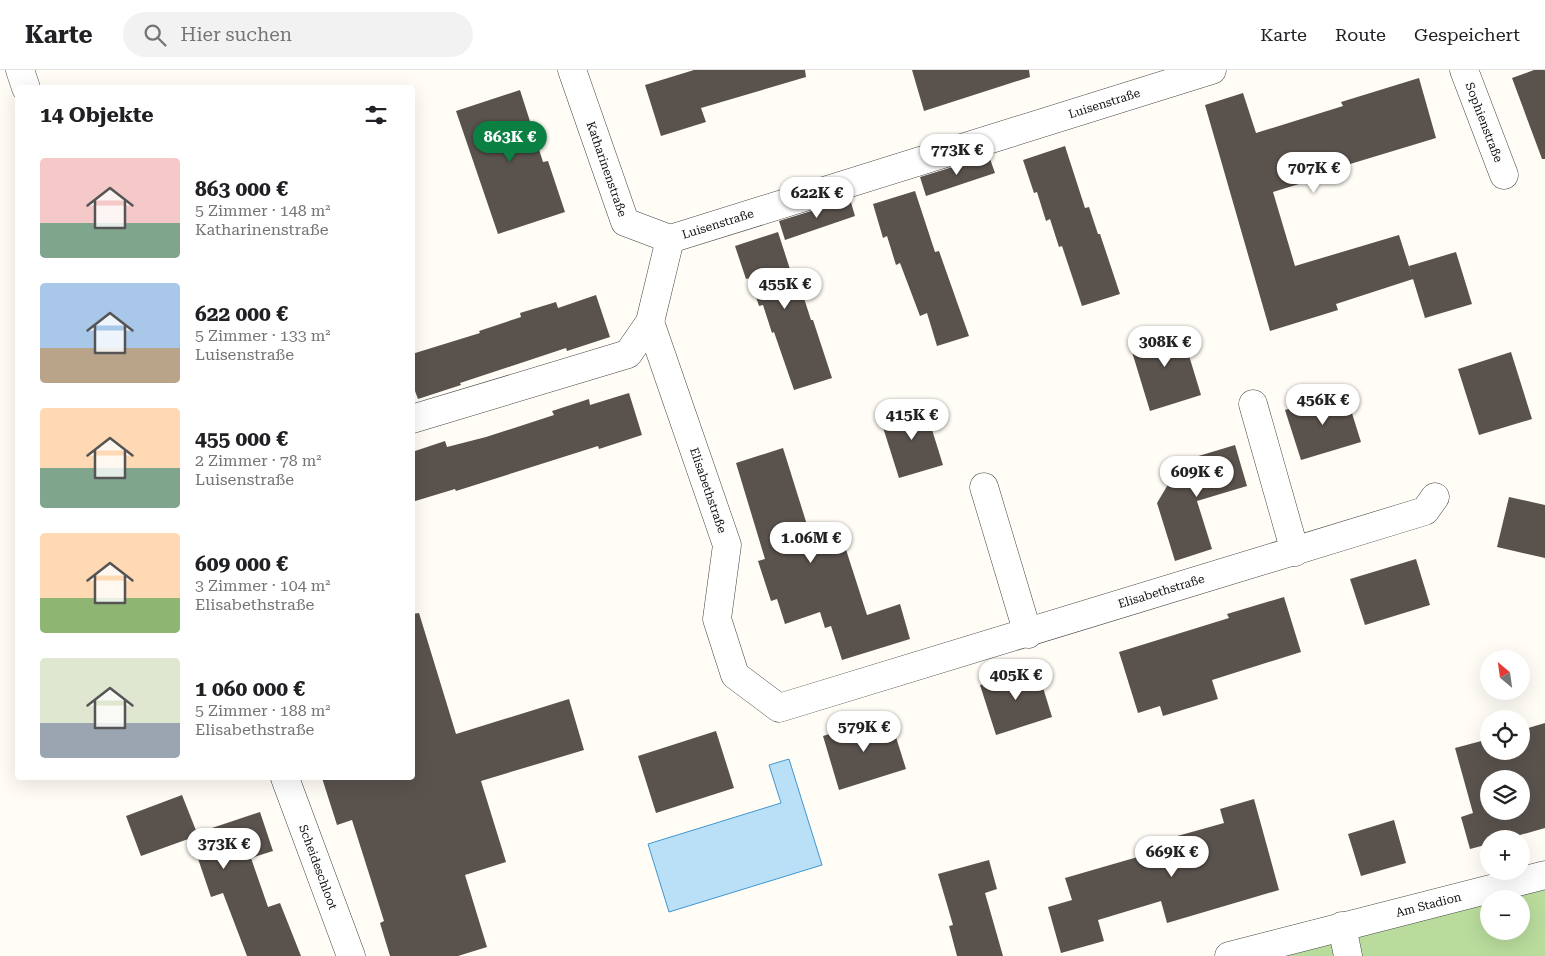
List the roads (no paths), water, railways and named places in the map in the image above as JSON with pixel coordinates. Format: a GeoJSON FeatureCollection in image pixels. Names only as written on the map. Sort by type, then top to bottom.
{"type":"FeatureCollection","features":[{"type":"Feature","properties":{"kind":"street"},"geometry":{"type":"LineString","coordinates":[[20,70],[25,85]]}},
{"type":"Feature","properties":{"kind":"street","name":"Katharinenstraße"},"geometry":{"type":"LineString","coordinates":[[572,70],[625,222],[670,239]]}},
{"type":"Feature","properties":{"kind":"street","name":"Luisenstraße"},"geometry":{"type":"LineString","coordinates":[[415,418],[628,354],[650,322],[670,239],[1212,70]]}},
{"type":"Feature","properties":{"kind":"street","name":"Sophienstraße"},"geometry":{"type":"LineString","coordinates":[[1464,70],[1504,175]]}},
{"type":"Feature","properties":{"kind":"street","name":"Elisabethstraße"},"geometry":{"type":"LineString","coordinates":[[650,322],[727,545],[717,620],[734,675],[779,708],[1028,634],[1425,511],[1435,497]]}},
{"type":"Feature","properties":{"kind":"street"},"geometry":{"type":"LineString","coordinates":[[1252,404],[1295,552]]}},
{"type":"Feature","properties":{"kind":"street"},"geometry":{"type":"LineString","coordinates":[[984,487],[1028,634]]}},
{"type":"Feature","properties":{"kind":"street","name":"Scheideschloot"},"geometry":{"type":"LineString","coordinates":[[285,780],[351,956]]}},
{"type":"Feature","properties":{"kind":"street","name":"Am Stadion"},"geometry":{"type":"LineString","coordinates":[[1229,956],[1545,875]]}},
{"type":"Feature","properties":{"kind":"street"},"geometry":{"type":"LineString","coordinates":[[1342,926],[1348,956]]}},
{"type":"Feature","properties":{"kind":"water"},"geometry":{"type":"Polygon","coordinates":[[[789,759],[822,865],[669,912],[648,844],[781,803],[769,765],[789,759]]]}}]}
